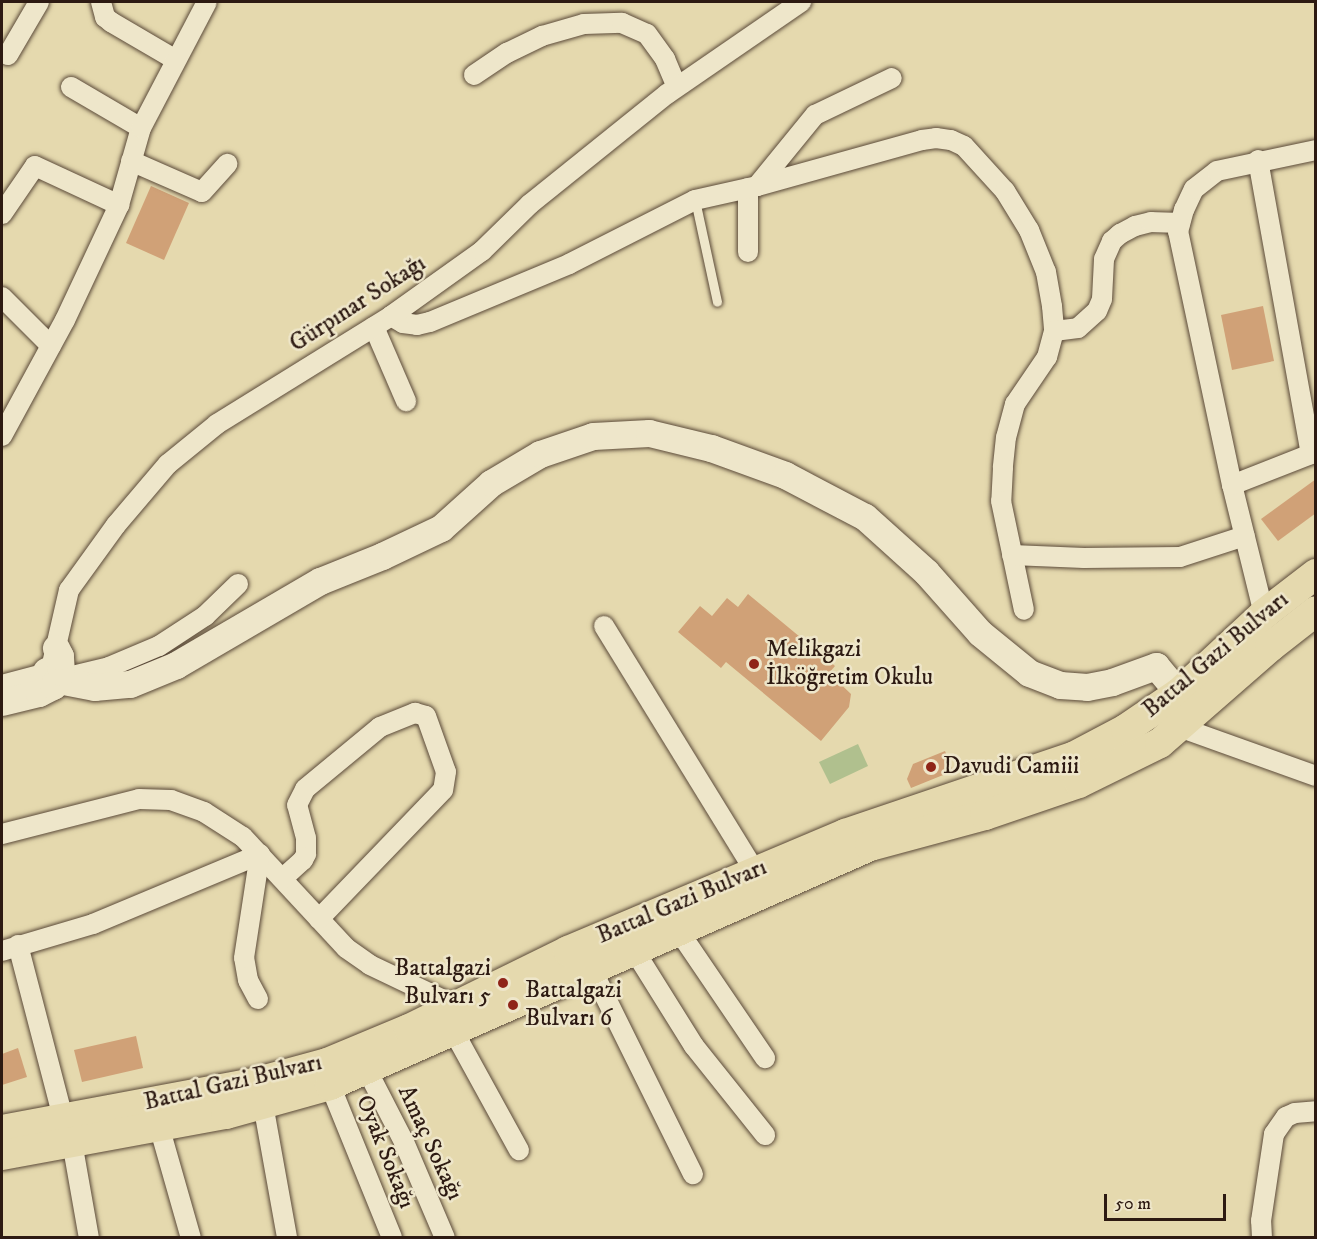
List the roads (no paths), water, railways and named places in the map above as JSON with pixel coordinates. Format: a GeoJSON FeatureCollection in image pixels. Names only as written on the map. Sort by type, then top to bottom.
{"type":"FeatureCollection","features":[{"type":"Feature","properties":{"kind":"main road","name":"Battal Gazi Bulvarı"},"geometry":{"type":"LineString","coordinates":[[2,1130],[159,1126],[263,1104],[330,1085],[367,1071],[568,951],[845,834],[1072,757],[1126,729],[1179,693],[1264,614],[1316,574]]}},
{"type":"Feature","properties":{"kind":"main road","name":"Battal Gazi Bulvarı"},"geometry":{"type":"LineString","coordinates":[[2,1155],[68,1130],[327,1063],[409,1029],[455,1019],[591,968],[870,846],[985,815],[1079,783],[1160,743],[1270,647],[1316,611]]}},
{"type":"Feature","properties":{"kind":"street"},"geometry":{"type":"LineString","coordinates":[[8,55],[39,2]]}},
{"type":"Feature","properties":{"kind":"street"},"geometry":{"type":"LineString","coordinates":[[101,2],[102,9],[111,22],[176,60]]}},
{"type":"Feature","properties":{"kind":"street"},"geometry":{"type":"LineString","coordinates":[[2,436],[51,346],[119,206],[141,128],[207,2]]}},
{"type":"Feature","properties":{"kind":"street","name":"Gürpınar Sokağı"},"geometry":{"type":"LineString","coordinates":[[53,666],[69,590],[116,525],[168,464],[217,424],[391,316],[482,251],[530,204],[677,87],[801,2]]}},
{"type":"Feature","properties":{"kind":"street"},"geometry":{"type":"LineString","coordinates":[[474,75],[507,53],[542,36],[584,24],[622,23],[647,34],[665,59],[677,87]]}},
{"type":"Feature","properties":{"kind":"street"},"geometry":{"type":"LineString","coordinates":[[748,252],[753,187],[815,115],[892,78]]}},
{"type":"Feature","properties":{"kind":"street"},"geometry":{"type":"LineString","coordinates":[[71,87],[141,128]]}},
{"type":"Feature","properties":{"kind":"street"},"geometry":{"type":"LineString","coordinates":[[391,316],[410,324],[430,322],[569,264],[695,200],[753,187],[922,140],[936,138],[951,140],[964,146],[1005,190],[1029,230],[1046,272],[1052,306],[1054,331],[1047,357],[1015,404],[1006,437],[1001,501],[1024,610]]}},
{"type":"Feature","properties":{"kind":"street"},"geometry":{"type":"LineString","coordinates":[[1264,614],[1232,484],[1178,232],[1194,189],[1217,171],[1258,160],[1316,150]]}},
{"type":"Feature","properties":{"kind":"street"},"geometry":{"type":"LineString","coordinates":[[1232,484],[1313,453],[1258,160]]}},
{"type":"Feature","properties":{"kind":"street"},"geometry":{"type":"LineString","coordinates":[[132,161],[202,192],[227,164]]}},
{"type":"Feature","properties":{"kind":"street"},"geometry":{"type":"LineString","coordinates":[[2,214],[35,166],[119,206]]}},
{"type":"Feature","properties":{"kind":"street"},"geometry":{"type":"LineString","coordinates":[[1054,331],[1078,327],[1097,311],[1102,299],[1104,260],[1112,241],[1120,234],[1135,226],[1151,222],[1180,223]]}},
{"type":"Feature","properties":{"kind":"street"},"geometry":{"type":"LineString","coordinates":[[2,297],[51,346]]}},
{"type":"Feature","properties":{"kind":"street"},"geometry":{"type":"LineString","coordinates":[[374,327],[406,401]]}},
{"type":"Feature","properties":{"kind":"street"},"geometry":{"type":"LineString","coordinates":[[53,666],[94,687],[130,684],[176,665],[320,581],[382,556],[441,528],[491,483],[540,454],[593,436],[650,433],[711,448],[785,474],[865,517],[926,572],[980,633],[1029,673],[1060,685],[1087,687],[1112,682],[1156,666],[1179,693]]}},
{"type":"Feature","properties":{"kind":"street"},"geometry":{"type":"LineString","coordinates":[[1012,555],[1084,558],[1180,556],[1245,536]]}},
{"type":"Feature","properties":{"kind":"street"},"geometry":{"type":"LineString","coordinates":[[2,685],[31,678],[53,666],[110,667],[159,646],[205,616],[238,584]]}},
{"type":"Feature","properties":{"kind":"street"},"geometry":{"type":"LineString","coordinates":[[604,626],[755,871]]}},
{"type":"Feature","properties":{"kind":"street"},"geometry":{"type":"LineString","coordinates":[[2,702],[47,691],[53,666]]}},
{"type":"Feature","properties":{"kind":"street"},"geometry":{"type":"LineString","coordinates":[[283,878],[303,860],[306,854],[306,838],[297,806],[305,789],[380,727],[415,713],[426,716],[446,772],[443,790],[319,919]]}},
{"type":"Feature","properties":{"kind":"street"},"geometry":{"type":"LineString","coordinates":[[1179,727],[1316,776]]}},
{"type":"Feature","properties":{"kind":"street"},"geometry":{"type":"LineString","coordinates":[[2,834],[139,799],[171,800],[204,812],[243,837],[346,948],[455,1019],[519,1150]]}},
{"type":"Feature","properties":{"kind":"street"},"geometry":{"type":"LineString","coordinates":[[89,1238],[68,1130],[6,947],[93,924],[260,854]]}},
{"type":"Feature","properties":{"kind":"street"},"geometry":{"type":"LineString","coordinates":[[258,999],[248,980],[244,958],[260,854]]}},
{"type":"Feature","properties":{"kind":"street"},"geometry":{"type":"LineString","coordinates":[[678,930],[765,1058]]}},
{"type":"Feature","properties":{"kind":"street"},"geometry":{"type":"LineString","coordinates":[[634,950],[694,1046],[765,1135]]}},
{"type":"Feature","properties":{"kind":"street"},"geometry":{"type":"LineString","coordinates":[[591,968],[693,1174]]}},
{"type":"Feature","properties":{"kind":"street","name":"Amaç Sokağı"},"geometry":{"type":"LineString","coordinates":[[367,1071],[404,1142],[445,1238]]}},
{"type":"Feature","properties":{"kind":"street","name":"Oyak Sokağı"},"geometry":{"type":"LineString","coordinates":[[330,1085],[392,1238]]}},
{"type":"Feature","properties":{"kind":"street"},"geometry":{"type":"LineString","coordinates":[[263,1104],[287,1238]]}},
{"type":"Feature","properties":{"kind":"street"},"geometry":{"type":"LineString","coordinates":[[1262,1238],[1261,1221],[1274,1134],[1286,1117],[1295,1113],[1316,1111]]}},
{"type":"Feature","properties":{"kind":"street"},"geometry":{"type":"LineString","coordinates":[[159,1126],[191,1238]]}},
{"type":"Feature","properties":{"kind":"lane"},"geometry":{"type":"LineString","coordinates":[[695,200],[717,302]]}},
{"type":"Feature","properties":{"kind":"place","name":"Melikgazi İlköğretim Okulu"},"geometry":{"type":"Point","coordinates":[754,664]}},
{"type":"Feature","properties":{"kind":"place","name":"Davudi Camiii"},"geometry":{"type":"Point","coordinates":[931,767]}},
{"type":"Feature","properties":{"kind":"place","name":"Battalgazi Bulvarı 5"},"geometry":{"type":"Point","coordinates":[503,983]}},
{"type":"Feature","properties":{"kind":"place","name":"Battalgazi Bulvarı 6"},"geometry":{"type":"Point","coordinates":[513,1005]}}]}
